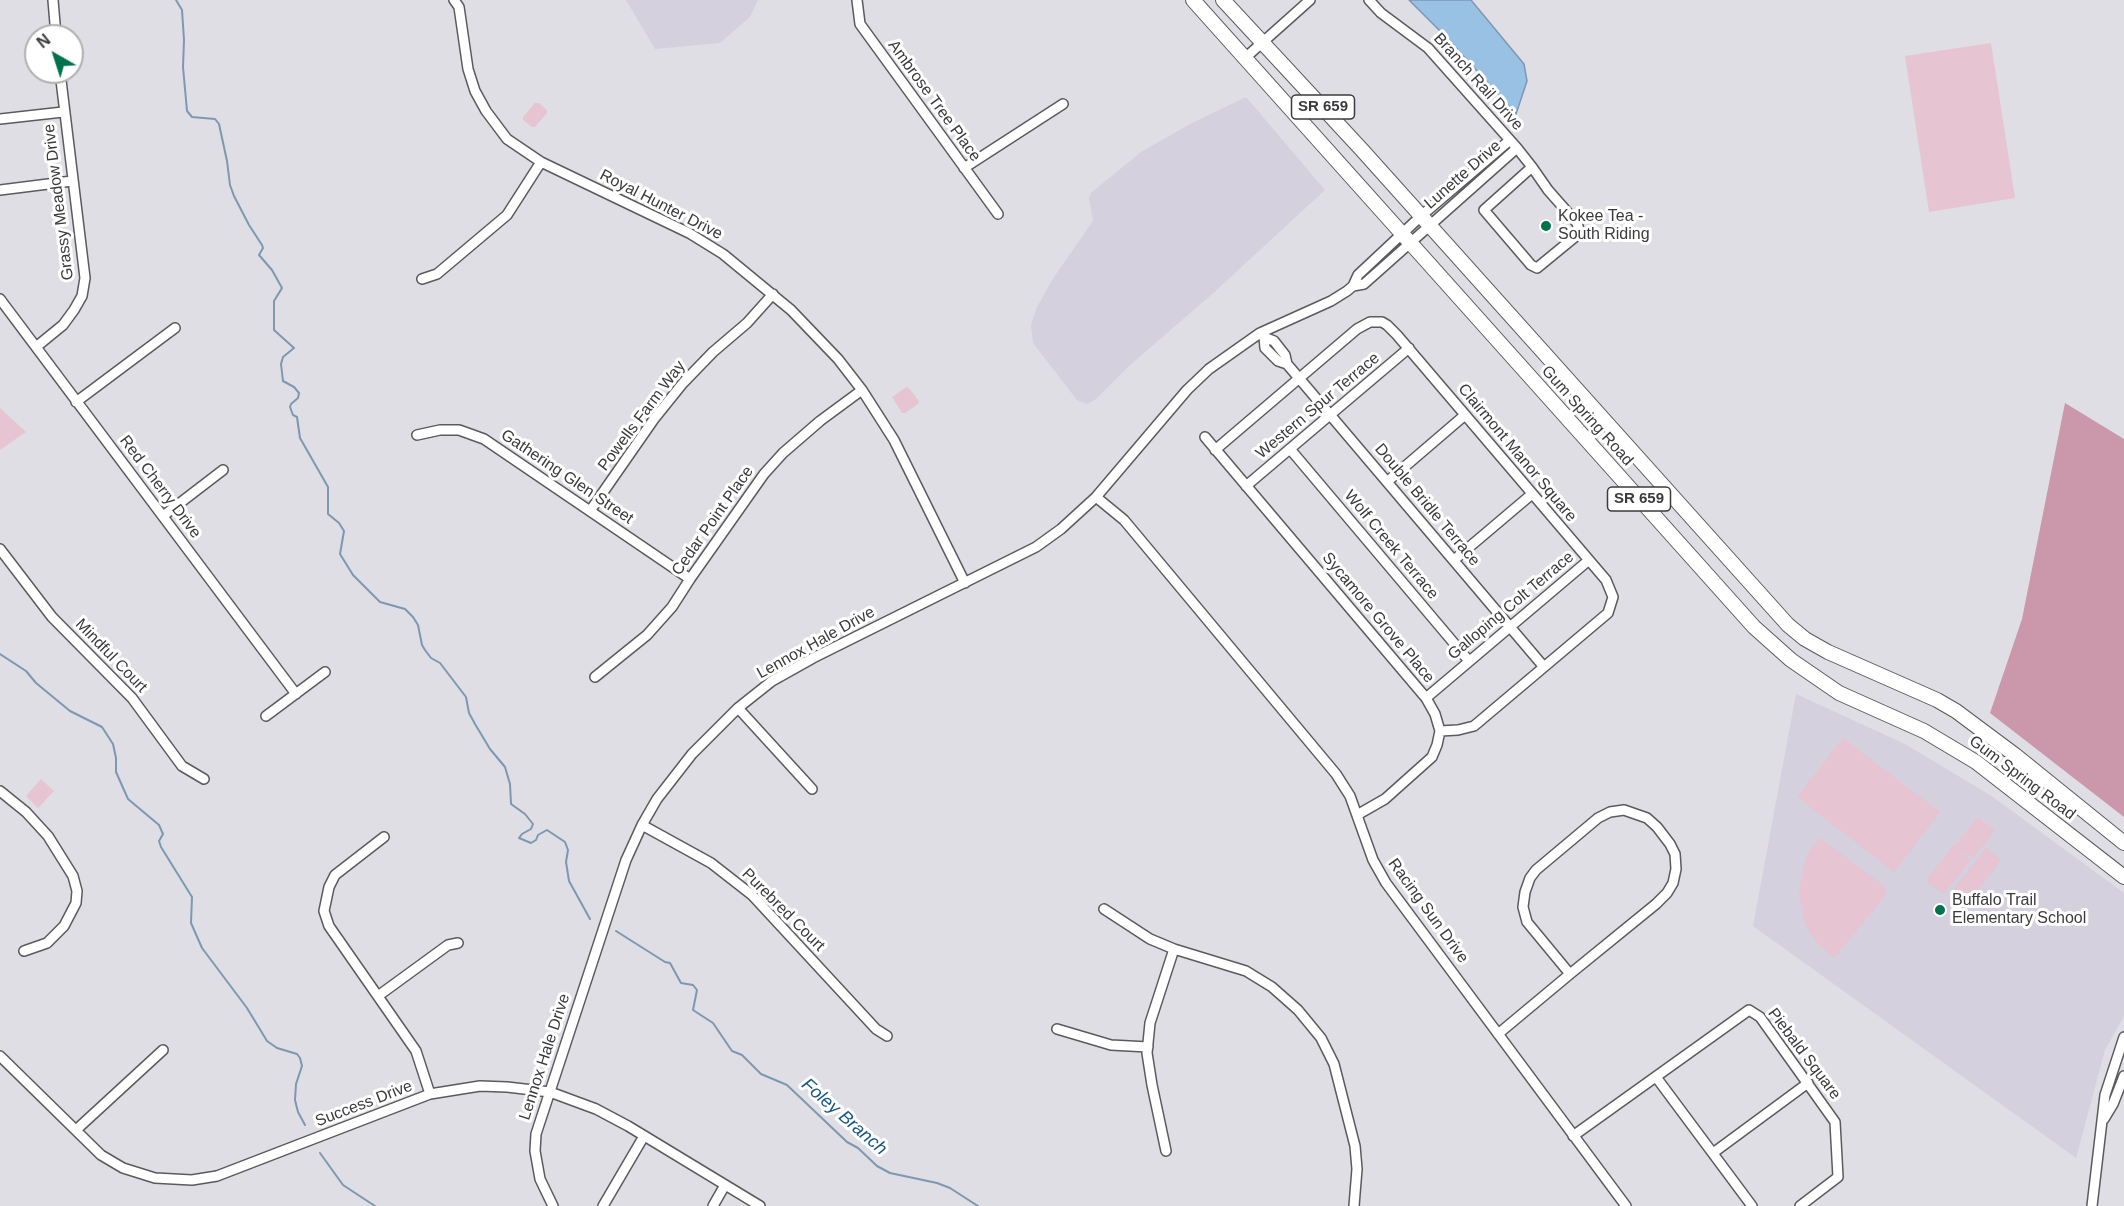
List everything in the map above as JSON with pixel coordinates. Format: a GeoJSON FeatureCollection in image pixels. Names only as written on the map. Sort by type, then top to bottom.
{"type":"FeatureCollection","features":[{"type":"Feature","properties":{"kind":"main road","name":"Gum Spring Road"},"geometry":{"type":"LineString","coordinates":[[1193,0],[1761,634],[1791,660],[1839,693],[1924,732],[1976,762],[2124,877]]}},
{"type":"Feature","properties":{"kind":"main road","name":"Gum Spring Road"},"geometry":{"type":"LineString","coordinates":[[1223,0],[1425,220],[1788,625],[1805,639],[1828,652],[1907,686],[1956,711],[2015,755],[2124,843]]}},
{"type":"Feature","properties":{"kind":"street"},"geometry":{"type":"LineString","coordinates":[[53,0],[55,24]]}},
{"type":"Feature","properties":{"kind":"street","name":"Ambrose Tree Place"},"geometry":{"type":"LineString","coordinates":[[857,0],[860,24],[998,214]]}},
{"type":"Feature","properties":{"kind":"street"},"geometry":{"type":"LineString","coordinates":[[1245,58],[1310,0]]}},
{"type":"Feature","properties":{"kind":"street","name":"Branch Rail Drive"},"geometry":{"type":"LineString","coordinates":[[1369,0],[1381,13],[1428,48],[1517,148],[1532,167],[1548,190],[1579,227],[1576,236],[1537,268],[1484,210],[1532,167]]}},
{"type":"Feature","properties":{"kind":"street","name":"Royal Hunter Drive"},"geometry":{"type":"LineString","coordinates":[[458,2],[468,69],[475,91],[486,111],[507,139],[541,162],[689,233],[723,254],[805,322],[862,390],[904,458],[965,583]]}},
{"type":"Feature","properties":{"kind":"street","name":"Grassy Meadow Drive"},"geometry":{"type":"LineString","coordinates":[[36,347],[63,325],[82,296],[85,278],[61,84]]}},
{"type":"Feature","properties":{"kind":"street"},"geometry":{"type":"LineString","coordinates":[[964,168],[1063,104]]}},
{"type":"Feature","properties":{"kind":"street"},"geometry":{"type":"LineString","coordinates":[[0,119],[63,112]]}},
{"type":"Feature","properties":{"kind":"street","name":"Lunette Drive"},"geometry":{"type":"LineString","coordinates":[[1425,220],[1510,140]]}},
{"type":"Feature","properties":{"kind":"street","name":"Lunette Drive"},"geometry":{"type":"LineString","coordinates":[[1425,220],[1517,148]]}},
{"type":"Feature","properties":{"kind":"street"},"geometry":{"type":"LineString","coordinates":[[422,279],[437,274],[507,215],[541,162]]}},
{"type":"Feature","properties":{"kind":"street"},"geometry":{"type":"LineString","coordinates":[[0,190],[72,181]]}},
{"type":"Feature","properties":{"kind":"street","name":"Lennox Hale Drive"},"geometry":{"type":"LineString","coordinates":[[552,1206],[540,1179],[535,1151],[536,1134],[615,891],[642,825],[657,800],[692,754],[738,708],[772,681],[813,658],[1036,546],[1061,528],[1095,497],[1187,390],[1217,362],[1262,335],[1331,301],[1353,286],[1358,275],[1406,239],[1425,220]]}},
{"type":"Feature","properties":{"kind":"street","name":"Powells Farm Way"},"geometry":{"type":"LineString","coordinates":[[590,511],[675,392],[698,366],[747,322],[773,294]]}},
{"type":"Feature","properties":{"kind":"street","name":"Red Cherry Drive"},"geometry":{"type":"LineString","coordinates":[[0,299],[296,694]]}},
{"type":"Feature","properties":{"kind":"street","name":"Clairmont Manor Square"},"geometry":{"type":"LineString","coordinates":[[1215,450],[1357,329],[1375,321],[1387,325],[1409,348],[1589,560],[1609,585],[1613,597],[1611,608],[1474,726],[1440,731]]}},
{"type":"Feature","properties":{"kind":"street"},"geometry":{"type":"LineString","coordinates":[[76,402],[175,328]]}},
{"type":"Feature","properties":{"kind":"street","name":"Double Bridle Terrace"},"geometry":{"type":"LineString","coordinates":[[1262,335],[1265,348],[1278,361],[1287,364],[1544,667]]}},
{"type":"Feature","properties":{"kind":"street","name":"Western Spur Terrace"},"geometry":{"type":"LineString","coordinates":[[1246,486],[1409,348]]}},
{"type":"Feature","properties":{"kind":"street","name":"Cedar Point Place"},"geometry":{"type":"LineString","coordinates":[[595,677],[646,635],[672,608],[764,474],[783,453],[820,421],[862,390]]}},
{"type":"Feature","properties":{"kind":"street"},"geometry":{"type":"LineString","coordinates":[[1388,481],[1465,415]]}},
{"type":"Feature","properties":{"kind":"street","name":"Gathering Glen Street"},"geometry":{"type":"LineString","coordinates":[[417,435],[440,430],[459,430],[484,439],[690,579]]}},
{"type":"Feature","properties":{"kind":"street","name":"Sycamore Grove Place"},"geometry":{"type":"LineString","coordinates":[[1205,437],[1426,698],[1435,714],[1440,731]]}},
{"type":"Feature","properties":{"kind":"street","name":"Wolf Creek Terrace"},"geometry":{"type":"LineString","coordinates":[[1290,449],[1469,661]]}},
{"type":"Feature","properties":{"kind":"street"},"geometry":{"type":"LineString","coordinates":[[163,516],[223,470]]}},
{"type":"Feature","properties":{"kind":"street"},"geometry":{"type":"LineString","coordinates":[[1454,560],[1532,494]]}},
{"type":"Feature","properties":{"kind":"street","name":"Racing Sun Drive"},"geometry":{"type":"LineString","coordinates":[[1095,497],[1124,520],[1336,774],[1350,796],[1373,860],[1386,883],[1626,1206]]}},
{"type":"Feature","properties":{"kind":"street","name":"Mindful Court"},"geometry":{"type":"LineString","coordinates":[[0,549],[52,617],[132,698],[182,766],[204,779]]}},
{"type":"Feature","properties":{"kind":"street","name":"Galloping Colt Terrace"},"geometry":{"type":"LineString","coordinates":[[1426,698],[1589,560]]}},
{"type":"Feature","properties":{"kind":"street"},"geometry":{"type":"LineString","coordinates":[[266,716],[326,672]]}},
{"type":"Feature","properties":{"kind":"street"},"geometry":{"type":"LineString","coordinates":[[738,708],[812,789]]}},
{"type":"Feature","properties":{"kind":"street"},"geometry":{"type":"LineString","coordinates":[[1357,815],[1380,802],[1432,757],[1440,731]]}},
{"type":"Feature","properties":{"kind":"street"},"geometry":{"type":"LineString","coordinates":[[0,791],[26,812],[48,836],[73,876],[77,891],[76,903],[64,926],[47,943],[24,951]]}},
{"type":"Feature","properties":{"kind":"street"},"geometry":{"type":"LineString","coordinates":[[1498,1034],[1656,904],[1667,893],[1677,869],[1675,854],[1658,827],[1647,818],[1624,810],[1610,812],[1598,818],[1536,870],[1530,878],[1523,907],[1527,922],[1570,974]]}},
{"type":"Feature","properties":{"kind":"street","name":"Purebred Court"},"geometry":{"type":"LineString","coordinates":[[642,825],[711,863],[752,895],[876,1029],[887,1036]]}},
{"type":"Feature","properties":{"kind":"street"},"geometry":{"type":"LineString","coordinates":[[384,837],[335,875],[329,887],[324,911],[329,926],[416,1051],[430,1095]]}},
{"type":"Feature","properties":{"kind":"street"},"geometry":{"type":"LineString","coordinates":[[1104,909],[1135,930],[1174,949],[1246,970],[1272,987],[1298,1010],[1321,1038],[1334,1064],[1354,1146],[1357,1169],[1354,1206]]}},
{"type":"Feature","properties":{"kind":"street"},"geometry":{"type":"LineString","coordinates":[[378,996],[448,945],[458,943]]}},
{"type":"Feature","properties":{"kind":"street"},"geometry":{"type":"LineString","coordinates":[[1166,1151],[1152,1084],[1148,1047],[1150,1023],[1174,949]]}},
{"type":"Feature","properties":{"kind":"street","name":"Piebald Square"},"geometry":{"type":"LineString","coordinates":[[1574,1136],[1749,1010],[1760,1017],[1836,1122],[1838,1177],[1800,1206]]}},
{"type":"Feature","properties":{"kind":"street"},"geometry":{"type":"LineString","coordinates":[[1057,1029],[1111,1045],[1148,1047]]}},
{"type":"Feature","properties":{"kind":"street"},"geometry":{"type":"LineString","coordinates":[[2092,1206],[2105,1095],[2123,1041]]}},
{"type":"Feature","properties":{"kind":"street"},"geometry":{"type":"LineString","coordinates":[[76,1130],[163,1050]]}},
{"type":"Feature","properties":{"kind":"street","name":"Success Drive"},"geometry":{"type":"LineString","coordinates":[[0,1056],[101,1155],[123,1168],[155,1178],[192,1180],[217,1176],[430,1095],[480,1086],[507,1087],[550,1092],[596,1109],[760,1206]]}},
{"type":"Feature","properties":{"kind":"street"},"geometry":{"type":"LineString","coordinates":[[2102,1121],[2113,1104],[2124,1076]]}},
{"type":"Feature","properties":{"kind":"street"},"geometry":{"type":"LineString","coordinates":[[1656,1077],[1752,1206]]}},
{"type":"Feature","properties":{"kind":"street"},"geometry":{"type":"LineString","coordinates":[[1713,1153],[1808,1083]]}},
{"type":"Feature","properties":{"kind":"street"},"geometry":{"type":"LineString","coordinates":[[603,1206],[644,1136]]}},
{"type":"Feature","properties":{"kind":"street"},"geometry":{"type":"LineString","coordinates":[[713,1206],[725,1185]]}},
{"type":"Feature","properties":{"kind":"shaded area"},"geometry":{"type":"Polygon","coordinates":[[[626,0],[758,0],[750,17],[720,43],[655,49],[626,0]]]}},
{"type":"Feature","properties":{"kind":"shaded area"},"geometry":{"type":"Polygon","coordinates":[[[1991,43],[2015,198],[1929,212],[1905,56],[1991,43]]]}},
{"type":"Feature","properties":{"kind":"shaded area"},"geometry":{"type":"Polygon","coordinates":[[[1246,97],[1325,190],[1210,296],[1130,365],[1096,399],[1087,404],[1077,400],[1033,343],[1031,325],[1037,307],[1054,277],[1093,221],[1089,198],[1091,193],[1141,152],[1190,124],[1246,97]]]}},
{"type":"Feature","properties":{"kind":"shaded area"},"geometry":{"type":"Polygon","coordinates":[[[535,103],[539,103],[547,110],[547,113],[535,127],[532,127],[523,120],[523,117],[535,103]]]}},
{"type":"Feature","properties":{"kind":"shaded area"},"geometry":{"type":"Polygon","coordinates":[[[908,387],[919,401],[918,404],[902,413],[892,397],[908,387]]]}},
{"type":"Feature","properties":{"kind":"shaded area"},"geometry":{"type":"Polygon","coordinates":[[[2065,403],[2124,439],[2124,817],[1990,713],[2022,619],[2065,403]]]}},
{"type":"Feature","properties":{"kind":"shaded area"},"geometry":{"type":"Polygon","coordinates":[[[0,408],[26,432],[0,450],[0,408]]]}},
{"type":"Feature","properties":{"kind":"shaded area","name":"Buffalo Trail Elementary School"},"geometry":{"type":"Polygon","coordinates":[[[1796,694],[1905,744],[1993,797],[2124,893],[2124,1016],[2105,1050],[2076,1158],[1753,926],[1796,694]]]}},
{"type":"Feature","properties":{"kind":"shaded area"},"geometry":{"type":"Polygon","coordinates":[[[1843,738],[1940,812],[1894,872],[1797,797],[1843,738]]]}},
{"type":"Feature","properties":{"kind":"shaded area"},"geometry":{"type":"Polygon","coordinates":[[[41,779],[54,791],[38,808],[26,796],[41,779]]]}},
{"type":"Feature","properties":{"kind":"shaded area"},"geometry":{"type":"Polygon","coordinates":[[[1978,817],[1995,831],[1973,858],[1956,845],[1978,817]]]}},
{"type":"Feature","properties":{"kind":"shaded area"},"geometry":{"type":"Polygon","coordinates":[[[1820,838],[1886,887],[1886,895],[1834,958],[1817,943],[1804,922],[1799,896],[1802,870],[1809,851],[1820,838]]]}},
{"type":"Feature","properties":{"kind":"shaded area"},"geometry":{"type":"Polygon","coordinates":[[[1954,844],[1971,860],[1944,894],[1926,881],[1954,844]]]}},
{"type":"Feature","properties":{"kind":"shaded area"},"geometry":{"type":"Polygon","coordinates":[[[1986,848],[2001,860],[1961,913],[1950,904],[1955,897],[1951,893],[1986,848]]]}},
{"type":"Feature","properties":{"kind":"water"},"geometry":{"type":"Polygon","coordinates":[[[1409,0],[1471,0],[1524,64],[1527,81],[1516,114],[1448,39],[1409,0]]]}},
{"type":"Feature","properties":{"kind":"waterway","name":"Foley Branch"},"geometry":{"type":"LineString","coordinates":[[176,0],[182,10],[183,67],[187,111],[192,117],[215,119],[219,124],[234,196],[262,245],[263,248],[259,255],[272,270],[282,288],[274,301],[274,330],[294,348],[283,357],[281,364],[283,381],[299,393],[298,398],[290,407],[293,415],[297,417],[300,438],[328,487],[328,514],[339,523],[344,531],[340,554],[353,575],[380,602],[405,609],[413,617],[418,625],[425,650],[431,658],[440,663],[466,697],[469,713],[475,724],[490,749],[505,767],[510,784],[511,804],[525,814],[533,824],[531,829],[519,838],[531,843],[547,830],[565,842],[568,850],[566,862],[569,881],[590,919]]}},
{"type":"Feature","properties":{"kind":"waterway"},"geometry":{"type":"LineString","coordinates":[[0,654],[26,671],[36,683],[70,711],[102,727],[113,744],[116,772],[128,799],[159,825],[163,834],[159,841],[161,847],[192,897],[191,923],[202,948],[247,1008],[267,1041],[277,1048],[297,1054],[300,1058],[302,1066],[296,1084],[295,1100],[305,1125]]}},
{"type":"Feature","properties":{"kind":"waterway","name":"Foley Branch"},"geometry":{"type":"LineString","coordinates":[[616,931],[670,963],[681,983],[693,985],[697,990],[693,1010],[713,1023],[732,1051],[742,1055],[761,1074],[787,1085],[847,1142],[858,1148],[877,1166],[890,1173],[950,1188],[978,1206]]}},
{"type":"Feature","properties":{"kind":"waterway"},"geometry":{"type":"LineString","coordinates":[[320,1153],[343,1185],[375,1206]]}},
{"type":"Feature","properties":{"kind":"place","name":"Kokee Tea - South Riding"},"geometry":{"type":"Point","coordinates":[1546,226]}},
{"type":"Feature","properties":{"kind":"place","name":"Buffalo Trail Elementary School"},"geometry":{"type":"Point","coordinates":[1940,910]}}]}
